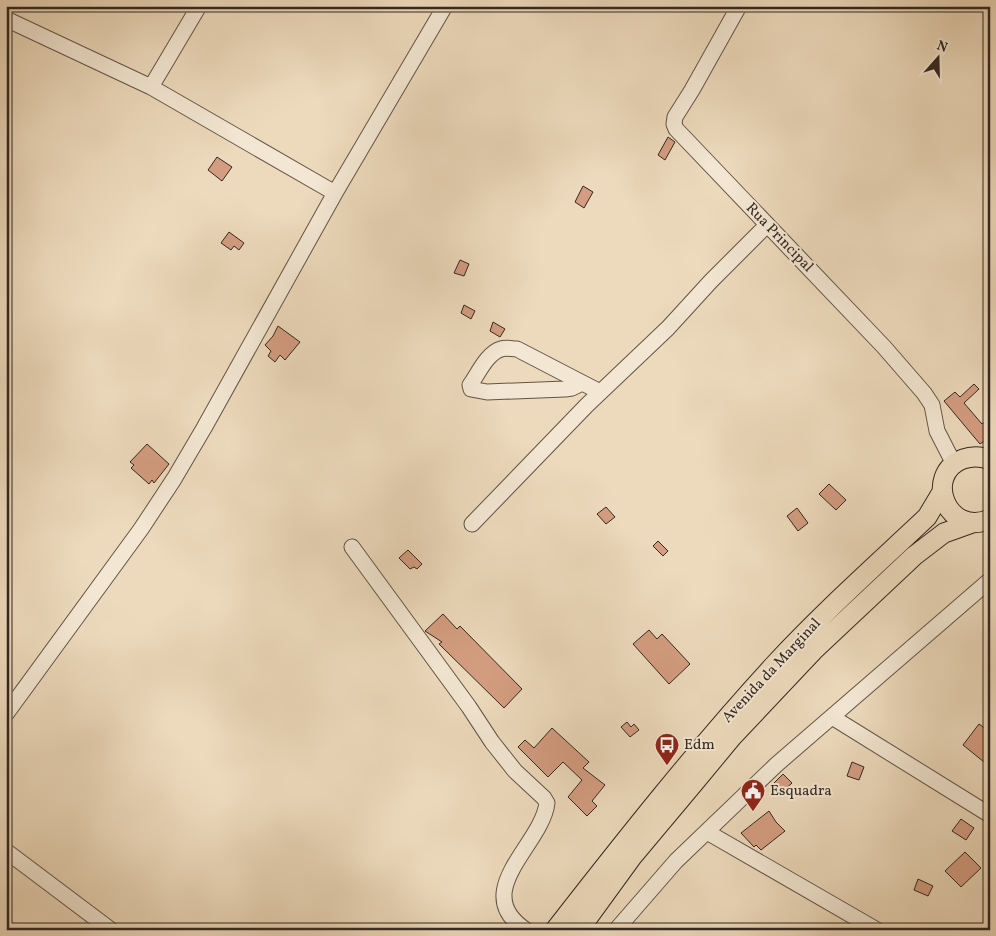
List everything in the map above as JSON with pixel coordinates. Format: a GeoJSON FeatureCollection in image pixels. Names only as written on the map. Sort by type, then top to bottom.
{"type":"FeatureCollection","features":[{"type":"Feature","properties":{"kind":"main road"},"geometry":{"type":"LineString","coordinates":[[954,464],[970,457],[978,456],[990,460]]}},
{"type":"Feature","properties":{"kind":"main road","name":"Avenida da Marginal"},"geometry":{"type":"LineString","coordinates":[[556,930],[666,788],[730,714],[783,656],[927,517],[942,492],[947,472],[954,464]]}},
{"type":"Feature","properties":{"kind":"main road"},"geometry":{"type":"LineString","coordinates":[[942,492],[945,504],[961,520],[981,521]]}},
{"type":"Feature","properties":{"kind":"main road","name":"Avenida da Marginal"},"geometry":{"type":"LineString","coordinates":[[579,930],[632,857],[694,782],[732,737],[815,649],[914,556],[944,533],[981,521]]}},
{"type":"Feature","properties":{"kind":"street"},"geometry":{"type":"LineString","coordinates":[[151,87],[199,6]]}},
{"type":"Feature","properties":{"kind":"street"},"geometry":{"type":"LineString","coordinates":[[6,714],[141,530],[174,479],[335,193],[445,6]]}},
{"type":"Feature","properties":{"kind":"street","name":"Rua Principal"},"geometry":{"type":"LineString","coordinates":[[739,6],[675,117],[674,124],[676,129],[884,347],[924,393],[932,404],[937,431],[954,464]]}},
{"type":"Feature","properties":{"kind":"street"},"geometry":{"type":"LineString","coordinates":[[6,19],[151,87],[335,193]]}},
{"type":"Feature","properties":{"kind":"street"},"geometry":{"type":"LineString","coordinates":[[472,524],[512,480],[600,392],[668,328],[710,281],[767,225]]}},
{"type":"Feature","properties":{"kind":"street"},"geometry":{"type":"LineString","coordinates":[[582,382],[572,388],[565,389],[487,392],[471,389],[470,385],[493,353],[509,348],[517,349],[582,382],[600,392]]}},
{"type":"Feature","properties":{"kind":"street"},"geometry":{"type":"LineString","coordinates":[[352,547],[469,707],[492,742],[515,771],[547,803],[537,827],[506,880],[503,891],[508,912],[526,930]]}},
{"type":"Feature","properties":{"kind":"street"},"geometry":{"type":"LineString","coordinates":[[622,927],[676,861],[776,765],[990,580]]}},
{"type":"Feature","properties":{"kind":"street"},"geometry":{"type":"LineString","coordinates":[[832,717],[990,815]]}},
{"type":"Feature","properties":{"kind":"street"},"geometry":{"type":"LineString","coordinates":[[707,832],[877,930]]}},
{"type":"Feature","properties":{"kind":"street"},"geometry":{"type":"LineString","coordinates":[[6,850],[111,930]]}},
{"type":"Feature","properties":{"kind":"building"},"geometry":{"type":"Polygon","coordinates":[[[668,137],[675,142],[665,160],[658,155],[668,137]]]}},
{"type":"Feature","properties":{"kind":"building"},"geometry":{"type":"Polygon","coordinates":[[[217,157],[232,167],[222,181],[208,170],[217,157]]]}},
{"type":"Feature","properties":{"kind":"building"},"geometry":{"type":"Polygon","coordinates":[[[583,186],[593,192],[584,208],[575,202],[583,186]]]}},
{"type":"Feature","properties":{"kind":"building"},"geometry":{"type":"Polygon","coordinates":[[[229,232],[244,243],[239,250],[234,246],[231,250],[221,243],[229,232]]]}},
{"type":"Feature","properties":{"kind":"building"},"geometry":{"type":"Polygon","coordinates":[[[460,260],[469,264],[464,276],[454,273],[460,260]]]}},
{"type":"Feature","properties":{"kind":"building"},"geometry":{"type":"Polygon","coordinates":[[[464,305],[475,311],[471,319],[461,313],[464,305]]]}},
{"type":"Feature","properties":{"kind":"building"},"geometry":{"type":"Polygon","coordinates":[[[493,322],[505,329],[500,337],[490,331],[493,322]]]}},
{"type":"Feature","properties":{"kind":"building"},"geometry":{"type":"Polygon","coordinates":[[[278,326],[300,342],[285,360],[280,355],[275,362],[268,356],[271,351],[265,345],[273,336],[278,326]]]}},
{"type":"Feature","properties":{"kind":"building"},"geometry":{"type":"Polygon","coordinates":[[[974,384],[979,389],[964,403],[982,424],[990,418],[990,437],[980,444],[944,401],[955,392],[960,397],[974,384]]]}},
{"type":"Feature","properties":{"kind":"building"},"geometry":{"type":"Polygon","coordinates":[[[147,444],[169,464],[154,483],[152,480],[149,484],[131,468],[134,465],[130,462],[147,444]]]}},
{"type":"Feature","properties":{"kind":"building"},"geometry":{"type":"Polygon","coordinates":[[[829,484],[846,500],[836,510],[819,494],[829,484]]]}},
{"type":"Feature","properties":{"kind":"building"},"geometry":{"type":"Polygon","coordinates":[[[606,507],[615,517],[606,524],[597,514],[606,507]]]}},
{"type":"Feature","properties":{"kind":"building"},"geometry":{"type":"Polygon","coordinates":[[[797,508],[808,523],[798,531],[787,516],[797,508]]]}},
{"type":"Feature","properties":{"kind":"building"},"geometry":{"type":"Polygon","coordinates":[[[658,541],[668,551],[663,556],[653,546],[658,541]]]}},
{"type":"Feature","properties":{"kind":"building"},"geometry":{"type":"Polygon","coordinates":[[[408,550],[422,564],[417,569],[414,567],[410,569],[399,558],[408,550]]]}},
{"type":"Feature","properties":{"kind":"building"},"geometry":{"type":"Polygon","coordinates":[[[443,614],[457,629],[460,626],[522,689],[504,708],[439,644],[442,642],[425,631],[443,614]]]}},
{"type":"Feature","properties":{"kind":"building"},"geometry":{"type":"Polygon","coordinates":[[[649,630],[657,639],[662,634],[690,664],[669,684],[633,644],[649,630]]]}},
{"type":"Feature","properties":{"kind":"building"},"geometry":{"type":"Polygon","coordinates":[[[627,722],[631,727],[634,724],[639,730],[630,737],[621,727],[627,722]]]}},
{"type":"Feature","properties":{"kind":"building"},"geometry":{"type":"Polygon","coordinates":[[[979,724],[990,732],[990,754],[984,762],[963,745],[979,724]]]}},
{"type":"Feature","properties":{"kind":"building"},"geometry":{"type":"Polygon","coordinates":[[[552,728],[589,762],[583,768],[605,785],[592,801],[597,806],[587,816],[568,797],[582,780],[563,762],[548,777],[518,747],[525,740],[534,748],[552,728]]]}},
{"type":"Feature","properties":{"kind":"building"},"geometry":{"type":"Polygon","coordinates":[[[852,762],[864,767],[859,780],[847,776],[852,762]]]}},
{"type":"Feature","properties":{"kind":"building"},"geometry":{"type":"Polygon","coordinates":[[[783,774],[792,783],[782,792],[774,783],[783,774]]]}},
{"type":"Feature","properties":{"kind":"building"},"geometry":{"type":"Polygon","coordinates":[[[769,811],[785,831],[761,850],[756,845],[754,847],[741,833],[769,811]]]}},
{"type":"Feature","properties":{"kind":"building"},"geometry":{"type":"Polygon","coordinates":[[[961,819],[974,828],[966,840],[952,831],[961,819]]]}},
{"type":"Feature","properties":{"kind":"building"},"geometry":{"type":"Polygon","coordinates":[[[965,852],[981,868],[961,887],[945,871],[965,852]]]}},
{"type":"Feature","properties":{"kind":"building"},"geometry":{"type":"Polygon","coordinates":[[[918,879],[933,886],[928,896],[914,890],[918,879]]]}},
{"type":"Feature","properties":{"kind":"place","name":"Edm"},"geometry":{"type":"Point","coordinates":[667,766]}},
{"type":"Feature","properties":{"kind":"place","name":"Esquadra"},"geometry":{"type":"Point","coordinates":[753,812]}}]}
